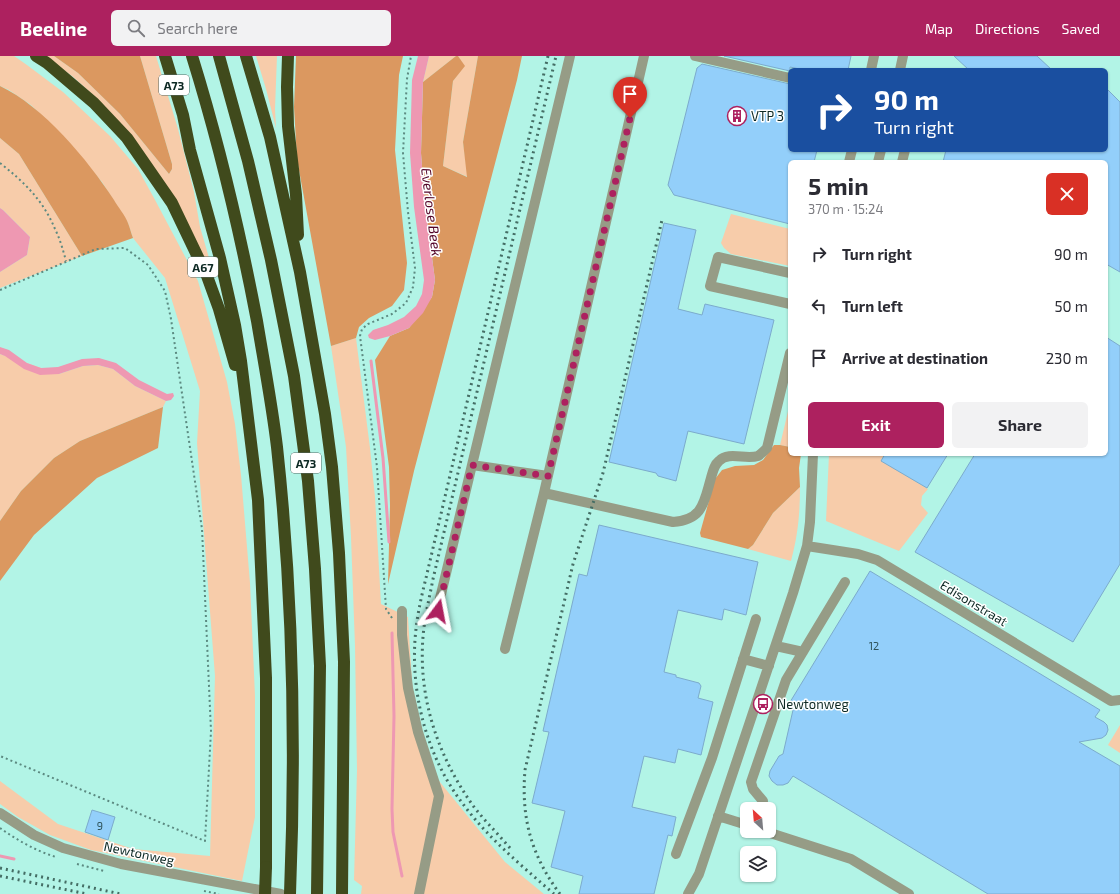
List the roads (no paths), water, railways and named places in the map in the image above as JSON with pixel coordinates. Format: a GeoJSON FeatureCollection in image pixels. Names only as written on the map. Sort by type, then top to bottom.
{"type":"FeatureCollection","features":[{"type":"Feature","properties":{"kind":"highway","name":"A67"},"geometry":{"type":"LineString","coordinates":[[36,56],[48,63],[94,103],[127,138],[172,203],[207,276],[220,309],[247,410]]}},
{"type":"Feature","properties":{"kind":"highway","name":"A73"},"geometry":{"type":"LineString","coordinates":[[165,56],[220,258],[235,325],[241,361],[258,500],[266,678],[266,868],[264,894]]}},
{"type":"Feature","properties":{"kind":"highway","name":"A73"},"geometry":{"type":"LineString","coordinates":[[192,56],[221,158],[247,268],[268,385],[277,447],[284,530],[292,671],[290,894]]}},
{"type":"Feature","properties":{"kind":"highway","name":"A73"},"geometry":{"type":"LineString","coordinates":[[219,56],[248,161],[271,260],[294,376],[308,481],[315,570],[320,666],[317,894]]}},
{"type":"Feature","properties":{"kind":"highway","name":"A73"},"geometry":{"type":"LineString","coordinates":[[246,56],[270,136],[300,272],[325,414],[332,467],[339,553],[344,662],[342,889]]}},
{"type":"Feature","properties":{"kind":"highway","name":"A73"},"geometry":{"type":"LineString","coordinates":[[288,56],[286,87],[288,126],[296,194],[300,272]]}},
{"type":"Feature","properties":{"kind":"street"},"geometry":{"type":"LineString","coordinates":[[438,611],[570,56]]}},
{"type":"Feature","properties":{"kind":"street"},"geometry":{"type":"LineString","coordinates":[[505,649],[548,476],[644,56]]}},
{"type":"Feature","properties":{"kind":"street"},"geometry":{"type":"LineString","coordinates":[[695,56],[788,78]]}},
{"type":"Feature","properties":{"kind":"street"},"geometry":{"type":"LineString","coordinates":[[871,68],[874,56]]}},
{"type":"Feature","properties":{"kind":"street"},"geometry":{"type":"LineString","coordinates":[[900,68],[903,56]]}},
{"type":"Feature","properties":{"kind":"street"},"geometry":{"type":"LineString","coordinates":[[788,273],[718,257],[710,286],[788,304]]}},
{"type":"Feature","properties":{"kind":"street"},"geometry":{"type":"LineString","coordinates":[[544,493],[673,522],[682,522],[691,518],[699,512],[704,503],[714,467],[719,460],[727,456],[752,457],[760,455],[767,448],[788,361]]}},
{"type":"Feature","properties":{"kind":"street"},"geometry":{"type":"LineString","coordinates":[[688,894],[699,874],[776,646],[807,546],[810,522],[813,456]]}},
{"type":"Feature","properties":{"kind":"street"},"geometry":{"type":"LineString","coordinates":[[472,465],[548,476]]}},
{"type":"Feature","properties":{"kind":"street","name":"Edisonstraat"},"geometry":{"type":"LineString","coordinates":[[807,546],[858,554],[877,560],[1111,701],[1120,700]]}},
{"type":"Feature","properties":{"kind":"street"},"geometry":{"type":"LineString","coordinates":[[763,802],[753,789],[752,782],[786,680],[845,582]]}},
{"type":"Feature","properties":{"kind":"street"},"geometry":{"type":"LineString","coordinates":[[402,611],[402,634],[408,688],[418,732],[439,796],[419,894]]}},
{"type":"Feature","properties":{"kind":"street"},"geometry":{"type":"LineString","coordinates":[[676,854],[712,758],[756,619]]}},
{"type":"Feature","properties":{"kind":"street"},"geometry":{"type":"LineString","coordinates":[[776,646],[803,652]]}},
{"type":"Feature","properties":{"kind":"street"},"geometry":{"type":"LineString","coordinates":[[743,659],[769,666]]}},
{"type":"Feature","properties":{"kind":"street","name":"Newtonweg"},"geometry":{"type":"LineString","coordinates":[[0,813],[34,835],[63,848],[121,864],[282,894]]}},
{"type":"Feature","properties":{"kind":"street"},"geometry":{"type":"LineString","coordinates":[[718,816],[740,823]]}},
{"type":"Feature","properties":{"kind":"street"},"geometry":{"type":"LineString","coordinates":[[776,835],[852,859],[909,894]]}},
{"type":"Feature","properties":{"kind":"waterway"},"geometry":{"type":"LineString","coordinates":[[371,361],[383,458],[389,542]]}},
{"type":"Feature","properties":{"kind":"waterway"},"geometry":{"type":"LineString","coordinates":[[392,633],[394,716],[392,809],[393,832],[402,876]]}},
{"type":"Feature","properties":{"kind":"waterway"},"geometry":{"type":"LineString","coordinates":[[0,856],[14,859]]}},
{"type":"Feature","properties":{"kind":"railway"},"geometry":{"type":"LineString","coordinates":[[548,56],[422,596],[417,622],[414,652],[415,675],[423,721],[439,765],[450,785],[463,804],[483,828],[554,894]]}},
{"type":"Feature","properties":{"kind":"railway"},"geometry":{"type":"LineString","coordinates":[[510,848],[474,807],[449,766],[439,744],[426,699],[422,651],[424,627],[433,579],[556,56]]}},
{"type":"Feature","properties":{"kind":"railway"},"geometry":{"type":"LineString","coordinates":[[560,894],[542,865],[530,835],[525,804],[525,770],[573,564],[603,473],[662,220]]}},
{"type":"Feature","properties":{"kind":"railway"},"geometry":{"type":"LineString","coordinates":[[0,868],[121,894]]}},
{"type":"Feature","properties":{"kind":"railway"},"geometry":{"type":"LineString","coordinates":[[0,876],[87,894]]}},
{"type":"Feature","properties":{"kind":"place","name":"VTP 3"},"geometry":{"type":"Point","coordinates":[737,116]}},
{"type":"Feature","properties":{"kind":"place","name":"Newtonweg"},"geometry":{"type":"Point","coordinates":[763,704]}},
{"type":"Feature","properties":{"kind":"water label","name":"Everlose Beek"},"geometry":{"type":"Point","coordinates":[432,212]}}]}
